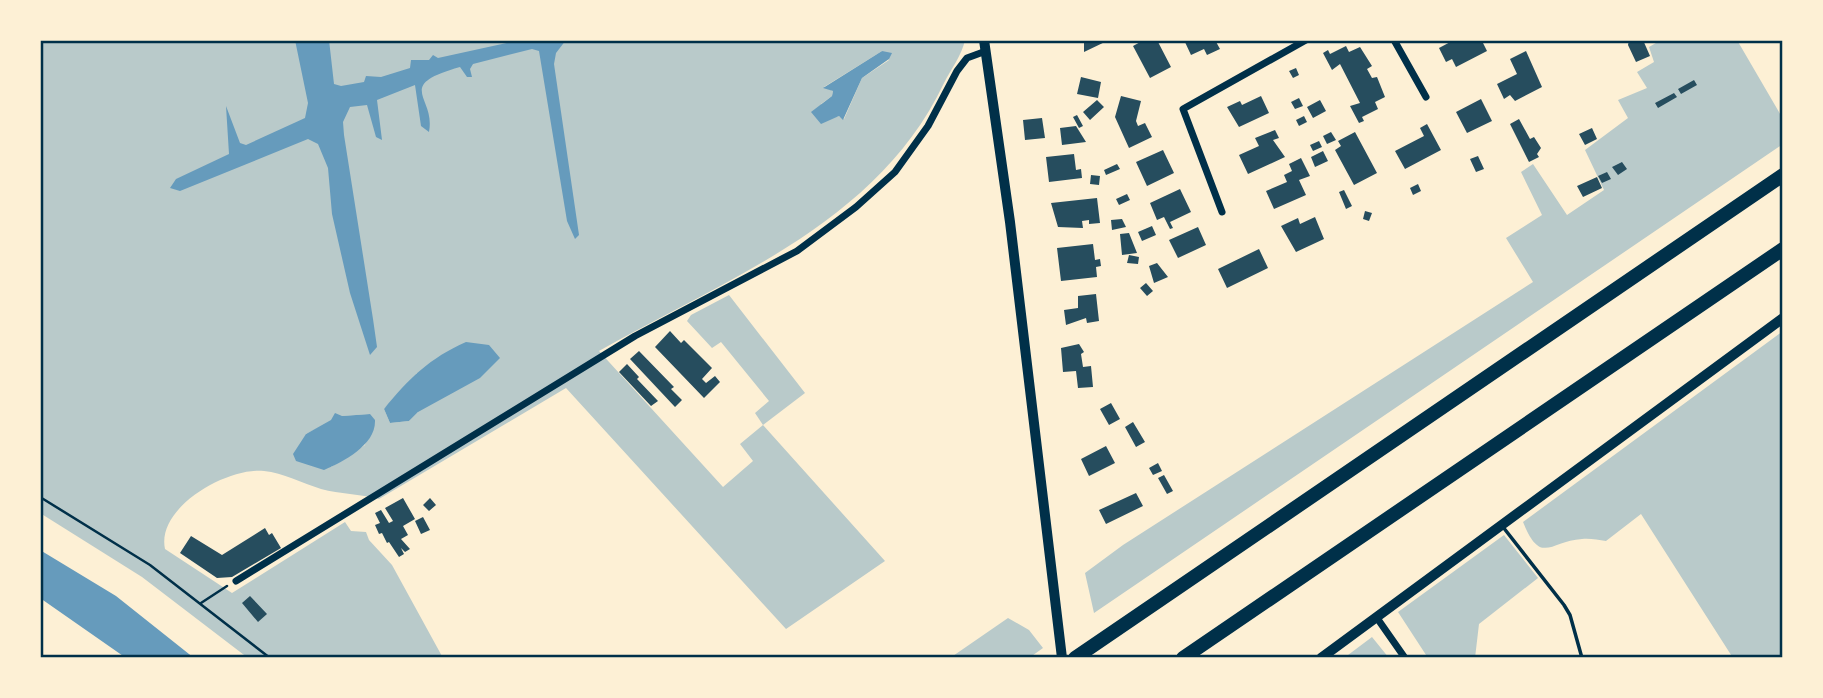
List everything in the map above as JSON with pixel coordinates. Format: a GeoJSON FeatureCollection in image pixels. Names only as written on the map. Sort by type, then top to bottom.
{"type":"FeatureCollection","features":[{"type":"Feature","properties":{"kind":"highway"},"geometry":{"type":"LineString","coordinates":[[1075,658],[1783,175]]}},
{"type":"Feature","properties":{"kind":"highway"},"geometry":{"type":"LineString","coordinates":[[1182,658],[1783,249]]}},
{"type":"Feature","properties":{"kind":"main road"},"geometry":{"type":"LineString","coordinates":[[985,45],[1019,293],[1062,658]]}},
{"type":"Feature","properties":{"kind":"street"},"geometry":{"type":"LineString","coordinates":[[1222,212],[1183,109],[1306,40]]}},
{"type":"Feature","properties":{"kind":"street"},"geometry":{"type":"LineString","coordinates":[[1394,40],[1426,97]]}},
{"type":"Feature","properties":{"kind":"street"},"geometry":{"type":"LineString","coordinates":[[236,581],[635,336],[797,251],[856,207],[895,172],[928,126],[957,71],[967,58],[985,45]]}},
{"type":"Feature","properties":{"kind":"street"},"geometry":{"type":"LineString","coordinates":[[1321,658],[1783,318]]}},
{"type":"Feature","properties":{"kind":"street"},"geometry":{"type":"LineString","coordinates":[[1377,618],[1405,658]]}},
{"type":"Feature","properties":{"kind":"lane"},"geometry":{"type":"LineString","coordinates":[[1501,525],[1564,605],[1570,615],[1582,658]]}},
{"type":"Feature","properties":{"kind":"path"},"geometry":{"type":"LineString","coordinates":[[40,497],[150,565],[270,658]]}},
{"type":"Feature","properties":{"kind":"path"},"geometry":{"type":"LineString","coordinates":[[201,603],[236,581]]}},
{"type":"Feature","properties":{"kind":"shaded area"},"geometry":{"type":"Polygon","coordinates":[[[40,40],[965,40],[956,62],[915,132],[880,174],[839,210],[794,243],[747,271],[599,351],[723,487],[753,461],[740,444],[763,425],[885,561],[786,629],[566,388],[379,499],[321,489],[271,472],[249,471],[214,483],[198,493],[183,505],[165,533],[165,549],[232,593],[345,522],[351,531],[366,532],[369,540],[392,565],[443,658],[248,658],[142,577],[40,513],[40,40]],[[882,51],[824,87],[833,91],[832,96],[821,104],[832,118],[839,116],[844,119],[862,78],[889,60],[882,51]],[[417,373],[384,409],[390,423],[409,421],[418,412],[417,373]],[[370,414],[342,416],[306,434],[331,467],[365,445],[370,414]]]}},
{"type":"Feature","properties":{"kind":"shaded area"},"geometry":{"type":"Polygon","coordinates":[[[1661,40],[1737,40],[1783,119],[1783,144],[1094,613],[1085,573],[1123,545],[1533,282],[1506,238],[1542,215],[1521,172],[1533,164],[1567,215],[1604,190],[1585,150],[1628,118],[1618,100],[1647,88],[1637,72],[1654,62],[1649,47],[1661,40]]]}},
{"type":"Feature","properties":{"kind":"shaded area"},"geometry":{"type":"Polygon","coordinates":[[[729,295],[805,393],[763,425],[755,413],[769,401],[721,342],[712,348],[687,321],[691,315],[729,295]]]}},
{"type":"Feature","properties":{"kind":"shaded area"},"geometry":{"type":"Polygon","coordinates":[[[1783,331],[1783,658],[1733,658],[1641,514],[1606,541],[1582,539],[1547,548],[1535,544],[1523,522],[1783,331]]]}},
{"type":"Feature","properties":{"kind":"shaded area"},"geometry":{"type":"Polygon","coordinates":[[[1504,535],[1538,578],[1479,624],[1475,658],[1428,658],[1398,612],[1504,535]]]}},
{"type":"Feature","properties":{"kind":"shaded area"},"geometry":{"type":"Polygon","coordinates":[[[1008,618],[1029,630],[1043,648],[1029,658],[950,658],[1008,618]]]}},
{"type":"Feature","properties":{"kind":"shaded area"},"geometry":{"type":"Polygon","coordinates":[[[1372,637],[1389,658],[1344,658],[1372,637]]]}},
{"type":"Feature","properties":{"kind":"water"},"geometry":{"type":"Polygon","coordinates":[[[295,40],[329,40],[334,84],[341,86],[364,82],[366,76],[381,77],[410,68],[411,60],[429,60],[433,55],[438,58],[520,40],[566,40],[556,53],[554,64],[579,235],[575,239],[567,221],[539,51],[532,49],[473,64],[470,69],[472,77],[467,77],[460,67],[428,80],[422,93],[430,120],[429,132],[421,126],[415,85],[377,100],[382,140],[376,137],[367,105],[350,107],[343,122],[344,135],[377,347],[370,355],[350,293],[332,214],[328,168],[318,144],[308,139],[180,191],[170,188],[176,179],[229,154],[226,106],[240,143],[246,145],[305,118],[308,103],[295,40]]]}},
{"type":"Feature","properties":{"kind":"water"},"geometry":{"type":"Polygon","coordinates":[[[882,51],[892,53],[889,59],[862,78],[843,120],[839,116],[821,124],[811,112],[832,96],[833,91],[823,88],[882,51]]]}},
{"type":"Feature","properties":{"kind":"water"},"geometry":{"type":"Polygon","coordinates":[[[466,342],[489,345],[500,358],[480,378],[418,412],[409,421],[390,423],[384,409],[402,388],[431,362],[466,342]]]}},
{"type":"Feature","properties":{"kind":"water"},"geometry":{"type":"Polygon","coordinates":[[[335,413],[342,416],[370,414],[375,420],[374,429],[365,444],[349,457],[324,470],[296,461],[293,454],[306,434],[331,420],[335,413]]]}},
{"type":"Feature","properties":{"kind":"water"},"geometry":{"type":"Polygon","coordinates":[[[40,550],[116,596],[194,658],[126,658],[40,598],[40,550]]]}},
{"type":"Feature","properties":{"kind":"building"},"geometry":{"type":"Polygon","coordinates":[[[1084,40],[1109,40],[1084,52],[1084,40]]]}},
{"type":"Feature","properties":{"kind":"building"},"geometry":{"type":"Polygon","coordinates":[[[1144,40],[1157,40],[1171,67],[1150,78],[1133,46],[1144,40]]]}},
{"type":"Feature","properties":{"kind":"building"},"geometry":{"type":"Polygon","coordinates":[[[1184,40],[1215,40],[1220,49],[1207,55],[1204,49],[1191,55],[1184,40]]]}},
{"type":"Feature","properties":{"kind":"building"},"geometry":{"type":"Polygon","coordinates":[[[1454,40],[1489,40],[1483,43],[1487,51],[1456,67],[1452,59],[1446,62],[1439,48],[1454,40]]]}},
{"type":"Feature","properties":{"kind":"building"},"geometry":{"type":"Polygon","coordinates":[[[1629,40],[1643,40],[1650,56],[1636,62],[1628,45],[1629,40]]]}},
{"type":"Feature","properties":{"kind":"building"},"geometry":{"type":"Polygon","coordinates":[[[1346,46],[1349,52],[1360,47],[1372,66],[1367,69],[1372,78],[1377,77],[1385,97],[1375,102],[1378,109],[1362,117],[1364,121],[1359,123],[1350,106],[1360,103],[1340,64],[1332,70],[1323,53],[1328,50],[1330,54],[1346,46]]]}},
{"type":"Feature","properties":{"kind":"building"},"geometry":{"type":"Polygon","coordinates":[[[1526,51],[1542,87],[1515,101],[1510,95],[1504,99],[1497,84],[1517,74],[1510,59],[1526,51]]]}},
{"type":"Feature","properties":{"kind":"building"},"geometry":{"type":"Polygon","coordinates":[[[1296,68],[1299,75],[1293,78],[1289,71],[1296,68]]]}},
{"type":"Feature","properties":{"kind":"building"},"geometry":{"type":"Polygon","coordinates":[[[1081,77],[1101,82],[1098,98],[1077,94],[1081,77]]]}},
{"type":"Feature","properties":{"kind":"building"},"geometry":{"type":"Polygon","coordinates":[[[1694,80],[1697,85],[1681,94],[1678,89],[1694,80]]]}},
{"type":"Feature","properties":{"kind":"building"},"geometry":{"type":"Polygon","coordinates":[[[1674,93],[1677,97],[1658,108],[1655,103],[1674,93]]]}},
{"type":"Feature","properties":{"kind":"building"},"geometry":{"type":"Polygon","coordinates":[[[1121,96],[1141,101],[1136,121],[1138,126],[1145,123],[1152,137],[1129,148],[1115,117],[1121,96]]]}},
{"type":"Feature","properties":{"kind":"building"},"geometry":{"type":"Polygon","coordinates":[[[1261,96],[1269,113],[1239,127],[1227,107],[1240,101],[1242,105],[1261,96]]]}},
{"type":"Feature","properties":{"kind":"building"},"geometry":{"type":"Polygon","coordinates":[[[1299,98],[1303,106],[1295,109],[1291,102],[1299,98]]]}},
{"type":"Feature","properties":{"kind":"building"},"geometry":{"type":"Polygon","coordinates":[[[1481,99],[1492,121],[1467,133],[1456,112],[1481,99]]]}},
{"type":"Feature","properties":{"kind":"building"},"geometry":{"type":"Polygon","coordinates":[[[1097,100],[1104,107],[1090,120],[1083,112],[1097,100]]]}},
{"type":"Feature","properties":{"kind":"building"},"geometry":{"type":"Polygon","coordinates":[[[1320,100],[1326,111],[1313,118],[1307,107],[1320,100]]]}},
{"type":"Feature","properties":{"kind":"building"},"geometry":{"type":"Polygon","coordinates":[[[1077,115],[1083,126],[1079,128],[1073,117],[1077,115]]]}},
{"type":"Feature","properties":{"kind":"building"},"geometry":{"type":"Polygon","coordinates":[[[1304,116],[1307,122],[1299,126],[1296,120],[1304,116]]]}},
{"type":"Feature","properties":{"kind":"building"},"geometry":{"type":"Polygon","coordinates":[[[1042,118],[1045,138],[1025,140],[1023,120],[1042,118]]]}},
{"type":"Feature","properties":{"kind":"building"},"geometry":{"type":"Polygon","coordinates":[[[1519,119],[1530,139],[1534,137],[1541,148],[1537,154],[1539,157],[1529,162],[1510,124],[1519,119]]]}},
{"type":"Feature","properties":{"kind":"building"},"geometry":{"type":"Polygon","coordinates":[[[1427,124],[1441,150],[1405,169],[1395,151],[1424,136],[1420,128],[1427,124]]]}},
{"type":"Feature","properties":{"kind":"building"},"geometry":{"type":"Polygon","coordinates":[[[1076,126],[1086,142],[1062,145],[1060,128],[1076,126]]]}},
{"type":"Feature","properties":{"kind":"building"},"geometry":{"type":"Polygon","coordinates":[[[1592,128],[1597,139],[1585,145],[1579,134],[1592,128]]]}},
{"type":"Feature","properties":{"kind":"building"},"geometry":{"type":"Polygon","coordinates":[[[1275,130],[1279,138],[1273,140],[1285,157],[1248,174],[1239,155],[1259,146],[1255,138],[1275,130]]]}},
{"type":"Feature","properties":{"kind":"building"},"geometry":{"type":"Polygon","coordinates":[[[1331,132],[1336,140],[1327,144],[1323,136],[1331,132]]]}},
{"type":"Feature","properties":{"kind":"building"},"geometry":{"type":"Polygon","coordinates":[[[1355,132],[1377,173],[1354,185],[1335,150],[1341,146],[1338,141],[1355,132]]]}},
{"type":"Feature","properties":{"kind":"building"},"geometry":{"type":"Polygon","coordinates":[[[1319,141],[1322,147],[1313,151],[1310,145],[1319,141]]]}},
{"type":"Feature","properties":{"kind":"building"},"geometry":{"type":"Polygon","coordinates":[[[1163,150],[1174,173],[1147,186],[1136,162],[1163,150]]]}},
{"type":"Feature","properties":{"kind":"building"},"geometry":{"type":"Polygon","coordinates":[[[1323,151],[1328,161],[1315,167],[1311,157],[1323,151]]]}},
{"type":"Feature","properties":{"kind":"building"},"geometry":{"type":"Polygon","coordinates":[[[1074,154],[1076,170],[1081,169],[1082,178],[1049,182],[1046,157],[1074,154]]]}},
{"type":"Feature","properties":{"kind":"building"},"geometry":{"type":"Polygon","coordinates":[[[1478,156],[1484,169],[1476,172],[1470,159],[1478,156]]]}},
{"type":"Feature","properties":{"kind":"building"},"geometry":{"type":"Polygon","coordinates":[[[1301,158],[1310,176],[1299,180],[1306,195],[1274,209],[1266,191],[1287,182],[1284,175],[1292,171],[1289,164],[1301,158]]]}},
{"type":"Feature","properties":{"kind":"building"},"geometry":{"type":"Polygon","coordinates":[[[1622,162],[1627,169],[1618,175],[1612,167],[1622,162]]]}},
{"type":"Feature","properties":{"kind":"building"},"geometry":{"type":"Polygon","coordinates":[[[1117,164],[1120,169],[1106,175],[1104,170],[1117,164]]]}},
{"type":"Feature","properties":{"kind":"building"},"geometry":{"type":"Polygon","coordinates":[[[1607,172],[1611,179],[1602,183],[1598,176],[1607,172]]]}},
{"type":"Feature","properties":{"kind":"building"},"geometry":{"type":"Polygon","coordinates":[[[1091,175],[1100,176],[1099,185],[1090,184],[1091,175]]]}},
{"type":"Feature","properties":{"kind":"building"},"geometry":{"type":"Polygon","coordinates":[[[1597,177],[1602,188],[1583,197],[1577,186],[1597,177]]]}},
{"type":"Feature","properties":{"kind":"building"},"geometry":{"type":"Polygon","coordinates":[[[1418,184],[1421,191],[1413,195],[1410,188],[1418,184]]]}},
{"type":"Feature","properties":{"kind":"building"},"geometry":{"type":"Polygon","coordinates":[[[1180,189],[1191,212],[1170,222],[1173,228],[1170,229],[1164,217],[1157,220],[1150,203],[1180,189]]]}},
{"type":"Feature","properties":{"kind":"building"},"geometry":{"type":"Polygon","coordinates":[[[1344,190],[1352,206],[1346,209],[1339,192],[1344,190]]]}},
{"type":"Feature","properties":{"kind":"building"},"geometry":{"type":"Polygon","coordinates":[[[1127,194],[1130,200],[1119,205],[1116,199],[1127,194]]]}},
{"type":"Feature","properties":{"kind":"building"},"geometry":{"type":"Polygon","coordinates":[[[1097,198],[1100,223],[1089,224],[1089,220],[1082,221],[1083,228],[1058,227],[1051,203],[1097,198]]]}},
{"type":"Feature","properties":{"kind":"building"},"geometry":{"type":"Polygon","coordinates":[[[1365,211],[1372,213],[1369,221],[1363,219],[1365,211]]]}},
{"type":"Feature","properties":{"kind":"building"},"geometry":{"type":"Polygon","coordinates":[[[1315,217],[1324,239],[1296,252],[1281,226],[1298,218],[1300,224],[1315,217]]]}},
{"type":"Feature","properties":{"kind":"building"},"geometry":{"type":"Polygon","coordinates":[[[1122,219],[1126,227],[1112,230],[1111,220],[1122,219]]]}},
{"type":"Feature","properties":{"kind":"building"},"geometry":{"type":"Polygon","coordinates":[[[1152,226],[1156,235],[1142,241],[1138,232],[1152,226]]]}},
{"type":"Feature","properties":{"kind":"building"},"geometry":{"type":"Polygon","coordinates":[[[1198,227],[1206,245],[1178,258],[1169,240],[1198,227]]]}},
{"type":"Feature","properties":{"kind":"building"},"geometry":{"type":"Polygon","coordinates":[[[1129,233],[1137,253],[1122,255],[1120,234],[1129,233]]]}},
{"type":"Feature","properties":{"kind":"building"},"geometry":{"type":"Polygon","coordinates":[[[1093,244],[1095,260],[1100,259],[1101,266],[1096,267],[1097,277],[1061,281],[1057,248],[1093,244]]]}},
{"type":"Feature","properties":{"kind":"building"},"geometry":{"type":"Polygon","coordinates":[[[1259,249],[1268,268],[1227,288],[1218,269],[1259,249]]]}},
{"type":"Feature","properties":{"kind":"building"},"geometry":{"type":"Polygon","coordinates":[[[1129,255],[1139,257],[1138,264],[1127,263],[1129,255]]]}},
{"type":"Feature","properties":{"kind":"building"},"geometry":{"type":"Polygon","coordinates":[[[1157,263],[1168,277],[1154,283],[1149,266],[1157,263]]]}},
{"type":"Feature","properties":{"kind":"building"},"geometry":{"type":"Polygon","coordinates":[[[1146,283],[1153,291],[1147,296],[1140,288],[1146,283]]]}},
{"type":"Feature","properties":{"kind":"building"},"geometry":{"type":"Polygon","coordinates":[[[1096,294],[1099,321],[1087,323],[1086,318],[1066,325],[1064,310],[1078,308],[1078,296],[1096,294]]]}},
{"type":"Feature","properties":{"kind":"building"},"geometry":{"type":"Polygon","coordinates":[[[670,331],[681,343],[684,340],[712,368],[702,379],[706,383],[715,376],[720,382],[704,398],[655,347],[670,331]]]}},
{"type":"Feature","properties":{"kind":"building"},"geometry":{"type":"Polygon","coordinates":[[[1079,344],[1084,352],[1081,354],[1083,367],[1091,366],[1093,387],[1078,388],[1076,371],[1063,372],[1061,348],[1079,344]]]}},
{"type":"Feature","properties":{"kind":"building"},"geometry":{"type":"Polygon","coordinates":[[[639,351],[674,387],[671,389],[682,400],[675,407],[630,359],[639,351]]]}},
{"type":"Feature","properties":{"kind":"building"},"geometry":{"type":"Polygon","coordinates":[[[627,364],[658,401],[651,406],[619,372],[627,364]]]}},
{"type":"Feature","properties":{"kind":"building"},"geometry":{"type":"Polygon","coordinates":[[[1111,403],[1120,419],[1109,425],[1100,409],[1111,403]]]}},
{"type":"Feature","properties":{"kind":"building"},"geometry":{"type":"Polygon","coordinates":[[[1133,422],[1145,442],[1136,447],[1125,427],[1133,422]]]}},
{"type":"Feature","properties":{"kind":"building"},"geometry":{"type":"Polygon","coordinates":[[[1106,446],[1115,463],[1089,476],[1081,459],[1106,446]]]}},
{"type":"Feature","properties":{"kind":"building"},"geometry":{"type":"Polygon","coordinates":[[[1158,463],[1162,471],[1153,475],[1149,468],[1158,463]]]}},
{"type":"Feature","properties":{"kind":"building"},"geometry":{"type":"Polygon","coordinates":[[[1164,475],[1173,491],[1167,494],[1158,478],[1164,475]]]}},
{"type":"Feature","properties":{"kind":"building"},"geometry":{"type":"Polygon","coordinates":[[[1136,493],[1143,506],[1106,524],[1099,510],[1136,493]]]}},
{"type":"Feature","properties":{"kind":"building"},"geometry":{"type":"Polygon","coordinates":[[[403,498],[415,519],[403,526],[408,535],[401,539],[410,549],[405,552],[401,548],[404,554],[399,557],[382,533],[379,534],[375,525],[380,523],[375,513],[381,510],[389,523],[393,521],[385,508],[403,498]]]}},
{"type":"Feature","properties":{"kind":"building"},"geometry":{"type":"Polygon","coordinates":[[[430,498],[436,505],[429,511],[423,505],[430,498]]]}},
{"type":"Feature","properties":{"kind":"building"},"geometry":{"type":"Polygon","coordinates":[[[423,517],[430,530],[421,534],[415,521],[423,517]]]}},
{"type":"Feature","properties":{"kind":"building"},"geometry":{"type":"Polygon","coordinates":[[[265,528],[269,535],[272,533],[281,548],[232,577],[217,578],[180,553],[191,536],[222,555],[265,528]]]}},
{"type":"Feature","properties":{"kind":"building"},"geometry":{"type":"Polygon","coordinates":[[[250,596],[267,614],[258,622],[242,603],[250,596]]]}}]}
